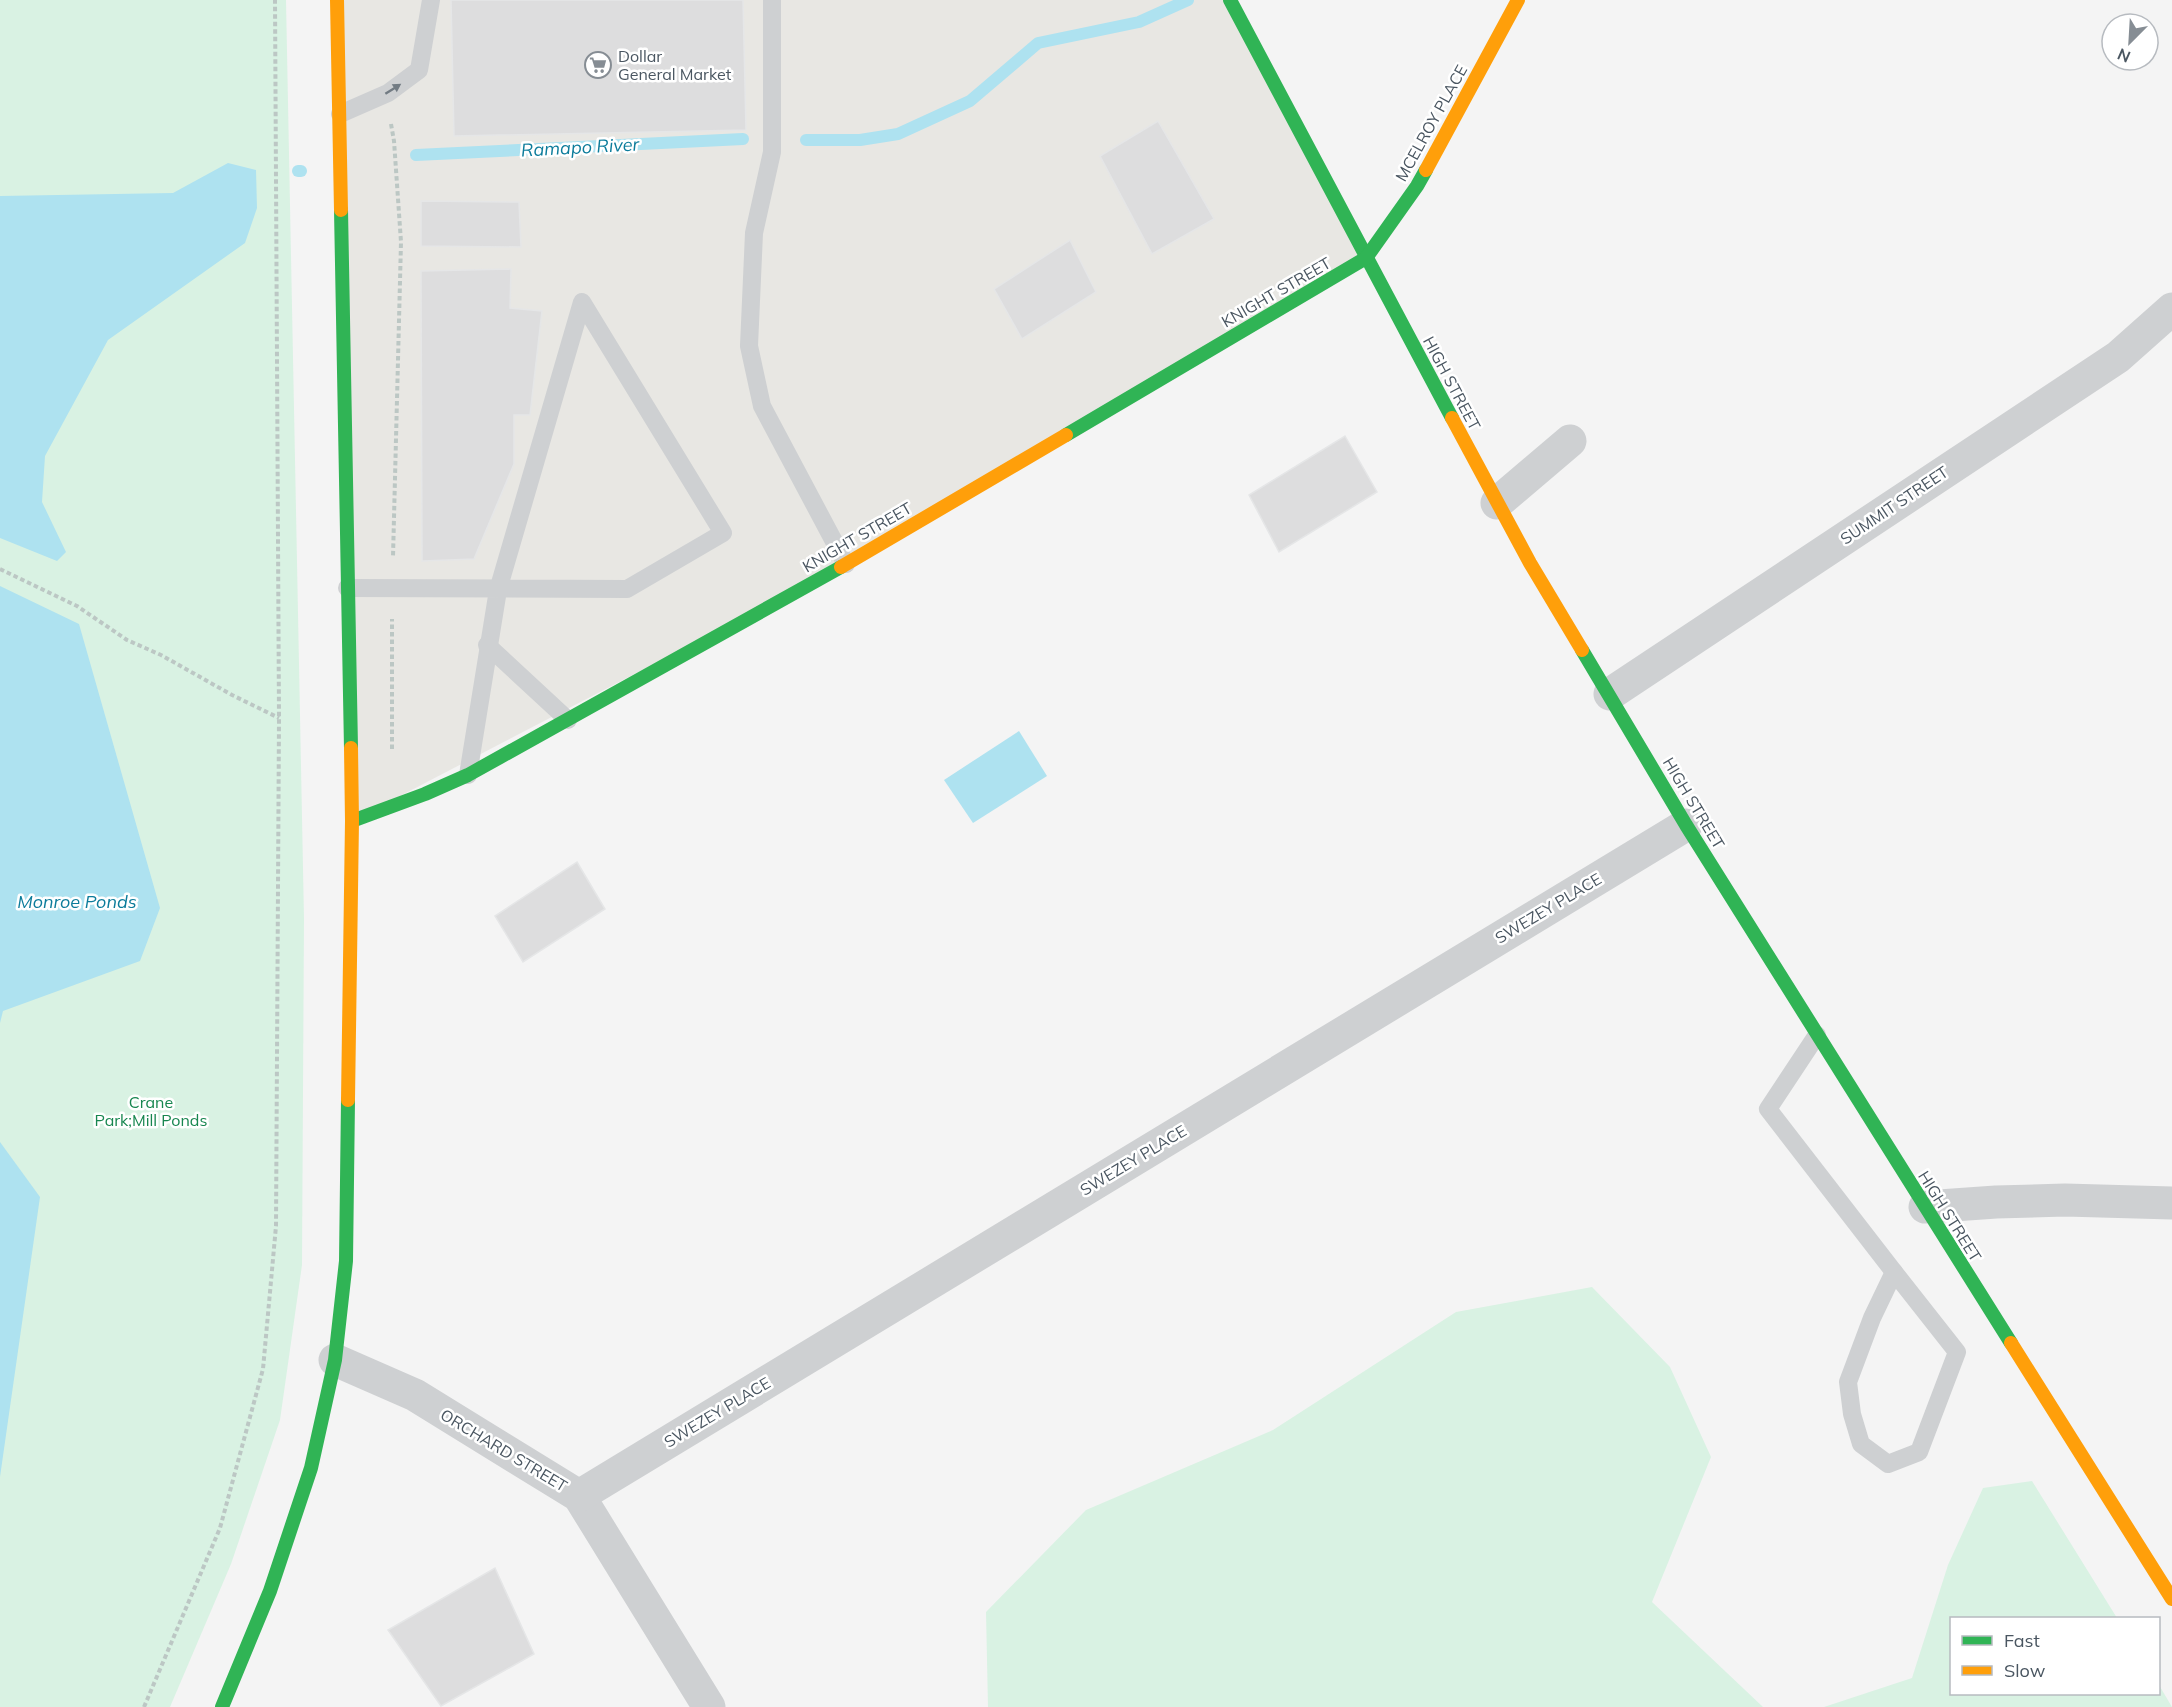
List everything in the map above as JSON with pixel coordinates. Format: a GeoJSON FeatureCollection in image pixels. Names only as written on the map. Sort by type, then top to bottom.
{"type":"FeatureCollection","features":[{"type":"Feature","properties":{"kind":"street"},"geometry":{"type":"LineString","coordinates":[[222,1707],[270,1591],[307,1479],[335,1360],[346,1261],[352,821],[338,0]]}},
{"type":"Feature","properties":{"kind":"street","name":"HIGH STREET"},"geometry":{"type":"LineString","coordinates":[[1230,0],[1530,563],[1686,825],[2172,1599]]}},
{"type":"Feature","properties":{"kind":"street","name":"MCELROY PLACE"},"geometry":{"type":"LineString","coordinates":[[1366,258],[1417,186],[1518,0]]}},
{"type":"Feature","properties":{"kind":"street","name":"KNIGHT STREET"},"geometry":{"type":"LineString","coordinates":[[352,821],[425,794],[468,775],[568,720],[846,564],[1366,258]]}},
{"type":"Feature","properties":{"kind":"street","name":"SUMMIT STREET"},"geometry":{"type":"LineString","coordinates":[[1610,694],[2118,357],[2172,309]]}},
{"type":"Feature","properties":{"kind":"street"},"geometry":{"type":"LineString","coordinates":[[1497,503],[1569,441]]}},
{"type":"Feature","properties":{"kind":"street","name":"SWEZEY PLACE"},"geometry":{"type":"LineString","coordinates":[[579,1496],[1686,825]]}},
{"type":"Feature","properties":{"kind":"street"},"geometry":{"type":"LineString","coordinates":[[1925,1207],[2065,1200],[2172,1203]]}},
{"type":"Feature","properties":{"kind":"street","name":"ORCHARD STREET"},"geometry":{"type":"LineString","coordinates":[[335,1360],[415,1395],[579,1496],[709,1707]]}},
{"type":"Feature","properties":{"kind":"lane"},"geometry":{"type":"LineString","coordinates":[[340,114],[388,93],[419,70],[431,0]]}},
{"type":"Feature","properties":{"kind":"lane"},"geometry":{"type":"LineString","coordinates":[[772,0],[772,152],[754,232],[749,346],[762,406],[846,564]]}},
{"type":"Feature","properties":{"kind":"lane"},"geometry":{"type":"LineString","coordinates":[[347,588],[498,590],[627,589],[723,533],[582,302],[498,590],[487,645],[468,775]]}},
{"type":"Feature","properties":{"kind":"lane"},"geometry":{"type":"LineString","coordinates":[[487,645],[568,720]]}},
{"type":"Feature","properties":{"kind":"lane"},"geometry":{"type":"LineString","coordinates":[[1817,1035],[1768,1109],[1957,1352],[1919,1452],[1888,1464],[1861,1444],[1852,1414],[1848,1382],[1872,1318],[1894,1272]]}},
{"type":"Feature","properties":{"kind":"path"},"geometry":{"type":"LineString","coordinates":[[144,1707],[220,1528],[263,1369],[276,1226],[279,718],[274,0]]}},
{"type":"Feature","properties":{"kind":"path"},"geometry":{"type":"LineString","coordinates":[[384,94],[394,141],[400,242],[392,756]]}},
{"type":"Feature","properties":{"kind":"path"},"geometry":{"type":"LineString","coordinates":[[0,569],[76,606],[127,640],[161,655],[231,695],[279,718]]}},
{"type":"Feature","properties":{"kind":"shaded area"},"geometry":{"type":"Polygon","coordinates":[[[337,0],[1230,0],[1366,258],[846,564],[352,821],[337,0]]]}},
{"type":"Feature","properties":{"kind":"green space","name":"Crane Park;Mill Ponds"},"geometry":{"type":"Polygon","coordinates":[[[0,0],[286,0],[304,919],[302,1265],[280,1420],[231,1564],[170,1707],[0,1707],[0,0]]]}},
{"type":"Feature","properties":{"kind":"green space"},"geometry":{"type":"Polygon","coordinates":[[[1592,1287],[1670,1367],[1711,1457],[1652,1602],[1763,1707],[988,1707],[986,1612],[1086,1510],[1273,1430],[1456,1312],[1592,1287]]]}},
{"type":"Feature","properties":{"kind":"green space"},"geometry":{"type":"Polygon","coordinates":[[[2032,1481],[2116,1617],[1950,1617],[1950,1695],[2160,1695],[2160,1687],[2172,1707],[1824,1707],[1912,1678],[1948,1565],[1983,1488],[2032,1481]]]}},
{"type":"Feature","properties":{"kind":"water"},"geometry":{"type":"Polygon","coordinates":[[[228,163],[256,170],[257,208],[245,243],[108,340],[45,456],[42,502],[66,552],[57,561],[0,538],[0,196],[173,193],[228,163]]]}},
{"type":"Feature","properties":{"kind":"water","name":"Monroe Ponds"},"geometry":{"type":"Polygon","coordinates":[[[0,586],[79,624],[160,908],[140,961],[3,1011],[0,1023],[0,586]]]}},
{"type":"Feature","properties":{"kind":"water"},"geometry":{"type":"Polygon","coordinates":[[[1019,731],[1047,776],[973,823],[944,780],[1019,731]]]}},
{"type":"Feature","properties":{"kind":"water"},"geometry":{"type":"Polygon","coordinates":[[[0,1142],[40,1197],[0,1477],[0,1142]]]}},
{"type":"Feature","properties":{"kind":"building","name":"Dollar General Market"},"geometry":{"type":"Polygon","coordinates":[[[451,0],[743,0],[746,130],[454,136],[451,0]]]}},
{"type":"Feature","properties":{"kind":"building"},"geometry":{"type":"Polygon","coordinates":[[[1158,121],[1214,219],[1152,254],[1100,156],[1158,121]]]}},
{"type":"Feature","properties":{"kind":"building"},"geometry":{"type":"Polygon","coordinates":[[[421,201],[519,202],[521,247],[421,246],[421,201]]]}},
{"type":"Feature","properties":{"kind":"building"},"geometry":{"type":"Polygon","coordinates":[[[1070,240],[1096,292],[1022,339],[994,289],[1070,240]]]}},
{"type":"Feature","properties":{"kind":"building"},"geometry":{"type":"Polygon","coordinates":[[[511,269],[510,308],[542,311],[530,415],[514,415],[514,464],[474,559],[422,561],[421,271],[511,269]]]}},
{"type":"Feature","properties":{"kind":"building"},"geometry":{"type":"Polygon","coordinates":[[[1345,436],[1377,492],[1279,552],[1249,495],[1345,436]]]}},
{"type":"Feature","properties":{"kind":"building"},"geometry":{"type":"Polygon","coordinates":[[[577,862],[605,909],[523,962],[495,916],[577,862]]]}},
{"type":"Feature","properties":{"kind":"building"},"geometry":{"type":"Polygon","coordinates":[[[495,1568],[534,1654],[441,1706],[388,1630],[495,1568]]]}},
{"type":"Feature","properties":{"kind":"waterway","name":"Ramapo River"},"geometry":{"type":"LineString","coordinates":[[806,140],[860,140],[898,134],[970,101],[1038,43],[1139,22],[1188,0]]}},
{"type":"Feature","properties":{"kind":"waterway","name":"Ramapo River"},"geometry":{"type":"LineString","coordinates":[[416,155],[743,139]]}},
{"type":"Feature","properties":{"kind":"traffic: fast"},"geometry":{"type":"LineString","coordinates":[[1230,0],[1452,418]]}},
{"type":"Feature","properties":{"kind":"traffic: fast"},"geometry":{"type":"LineString","coordinates":[[1066,435],[1366,258],[1426,170]]}},
{"type":"Feature","properties":{"kind":"traffic: fast"},"geometry":{"type":"LineString","coordinates":[[341,210],[351,748]]}},
{"type":"Feature","properties":{"kind":"traffic: fast"},"geometry":{"type":"LineString","coordinates":[[352,821],[425,794],[468,775],[841,567]]}},
{"type":"Feature","properties":{"kind":"traffic: fast"},"geometry":{"type":"LineString","coordinates":[[1582,650],[1686,825],[2011,1343]]}},
{"type":"Feature","properties":{"kind":"traffic: fast"},"geometry":{"type":"LineString","coordinates":[[222,1707],[270,1591],[311,1468],[335,1360],[346,1261],[348,1100]]}},
{"type":"Feature","properties":{"kind":"traffic: slow"},"geometry":{"type":"LineString","coordinates":[[337,0],[341,210]]}},
{"type":"Feature","properties":{"kind":"traffic: slow"},"geometry":{"type":"LineString","coordinates":[[1426,170],[1518,0]]}},
{"type":"Feature","properties":{"kind":"traffic: slow"},"geometry":{"type":"LineString","coordinates":[[1452,418],[1530,563],[1582,650]]}},
{"type":"Feature","properties":{"kind":"traffic: slow"},"geometry":{"type":"LineString","coordinates":[[841,567],[1066,435]]}},
{"type":"Feature","properties":{"kind":"traffic: slow"},"geometry":{"type":"LineString","coordinates":[[348,1100],[351,748]]}},
{"type":"Feature","properties":{"kind":"traffic: slow"},"geometry":{"type":"LineString","coordinates":[[2011,1343],[2172,1599]]}},
{"type":"Feature","properties":{"kind":"place","name":"Dollar General Market"},"geometry":{"type":"Point","coordinates":[598,65]}}]}
